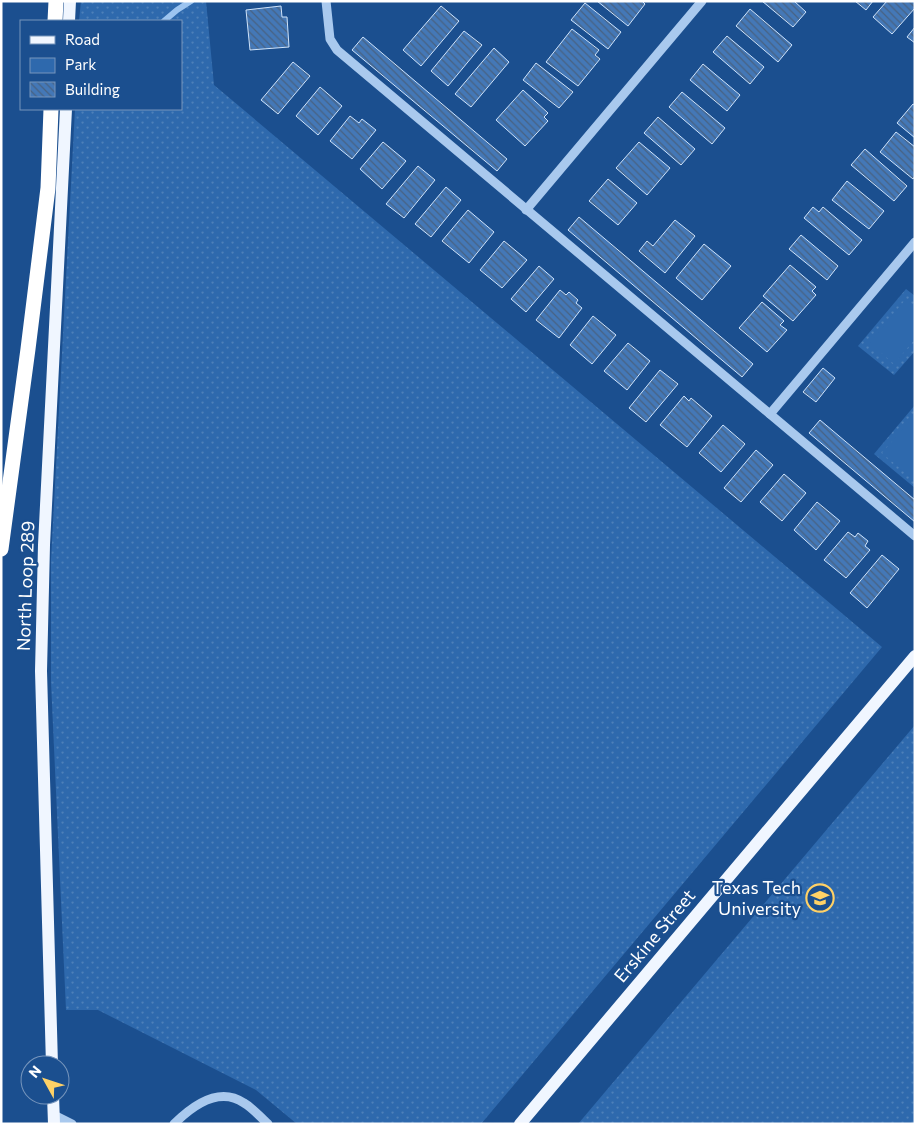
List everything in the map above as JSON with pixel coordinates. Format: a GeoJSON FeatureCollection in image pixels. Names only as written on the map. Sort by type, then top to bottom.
{"type":"FeatureCollection","features":[{"type":"Feature","properties":{"kind":"highway"},"geometry":{"type":"LineString","coordinates":[[56,1],[56,20]]}},
{"type":"Feature","properties":{"kind":"highway"},"geometry":{"type":"LineString","coordinates":[[1,549],[48,188],[51,110]]}},
{"type":"Feature","properties":{"kind":"main road"},"geometry":{"type":"LineString","coordinates":[[70,1],[70,20]]}},
{"type":"Feature","properties":{"kind":"main road","name":"North Loop 289"},"geometry":{"type":"LineString","coordinates":[[52,1055],[41,671],[44,545],[66,110]]}},
{"type":"Feature","properties":{"kind":"main road","name":"Erskine Street"},"geometry":{"type":"LineString","coordinates":[[520,1124],[915,656]]}},
{"type":"Feature","properties":{"kind":"main road"},"geometry":{"type":"LineString","coordinates":[[53,1105],[54,1119]]}},
{"type":"Feature","properties":{"kind":"lane"},"geometry":{"type":"LineString","coordinates":[[326,1],[330,39],[337,50],[915,536]]}},
{"type":"Feature","properties":{"kind":"lane"},"geometry":{"type":"LineString","coordinates":[[526,210],[702,1]]}},
{"type":"Feature","properties":{"kind":"lane"},"geometry":{"type":"LineString","coordinates":[[770,414],[915,242]]}},
{"type":"Feature","properties":{"kind":"lane"},"geometry":{"type":"LineString","coordinates":[[174,1124],[191,1108],[218,1096],[232,1097],[244,1102],[268,1124]]}},
{"type":"Feature","properties":{"kind":"lane"},"geometry":{"type":"LineString","coordinates":[[54,1119],[72,1124]]}},
{"type":"Feature","properties":{"kind":"green space"},"geometry":{"type":"Polygon","coordinates":[[[81,1],[206,1],[214,85],[882,647],[481,1124],[297,1124],[256,1090],[98,1010],[66,1010],[51,682],[51,560],[75,110],[182,110],[182,20],[79,20],[81,1]]]}},
{"type":"Feature","properties":{"kind":"green space"},"geometry":{"type":"Polygon","coordinates":[[[906,289],[915,296],[915,351],[894,375],[858,346],[906,289]]]}},
{"type":"Feature","properties":{"kind":"green space"},"geometry":{"type":"Polygon","coordinates":[[[905,300],[915,308],[915,339],[894,364],[870,343],[905,300]]]}},
{"type":"Feature","properties":{"kind":"green space"},"geometry":{"type":"Polygon","coordinates":[[[915,405],[915,488],[874,454],[915,405]]]}},
{"type":"Feature","properties":{"kind":"green space"},"geometry":{"type":"Polygon","coordinates":[[[915,415],[915,481],[882,453],[915,415]]]}},
{"type":"Feature","properties":{"kind":"green space","name":"Texas Tech University"},"geometry":{"type":"Polygon","coordinates":[[[915,725],[915,1124],[578,1124],[915,725]]]}},
{"type":"Feature","properties":{"kind":"building"},"geometry":{"type":"Polygon","coordinates":[[[597,1],[642,1],[645,4],[628,26],[597,1]]]}},
{"type":"Feature","properties":{"kind":"building"},"geometry":{"type":"Polygon","coordinates":[[[762,1],[794,1],[806,12],[793,27],[762,1]]]}},
{"type":"Feature","properties":{"kind":"building"},"geometry":{"type":"Polygon","coordinates":[[[855,1],[873,1],[866,10],[855,1]]]}},
{"type":"Feature","properties":{"kind":"building"},"geometry":{"type":"Polygon","coordinates":[[[887,1],[915,1],[915,8],[892,34],[873,17],[887,1]]]}},
{"type":"Feature","properties":{"kind":"building"},"geometry":{"type":"Polygon","coordinates":[[[585,3],[621,32],[608,49],[571,20],[585,3]]]}},
{"type":"Feature","properties":{"kind":"building"},"geometry":{"type":"Polygon","coordinates":[[[281,6],[282,17],[287,17],[289,47],[250,50],[246,10],[281,6]]]}},
{"type":"Feature","properties":{"kind":"building"},"geometry":{"type":"Polygon","coordinates":[[[441,6],[459,21],[421,66],[403,50],[441,6]]]}},
{"type":"Feature","properties":{"kind":"building"},"geometry":{"type":"Polygon","coordinates":[[[750,9],[792,45],[778,62],[736,26],[750,9]]]}},
{"type":"Feature","properties":{"kind":"building"},"geometry":{"type":"Polygon","coordinates":[[[915,27],[915,43],[907,37],[915,27]]]}},
{"type":"Feature","properties":{"kind":"building"},"geometry":{"type":"Polygon","coordinates":[[[572,29],[599,50],[595,55],[600,59],[578,86],[546,62],[572,29]]]}},
{"type":"Feature","properties":{"kind":"building"},"geometry":{"type":"Polygon","coordinates":[[[464,31],[482,45],[448,86],[431,71],[464,31]]]}},
{"type":"Feature","properties":{"kind":"building"},"geometry":{"type":"Polygon","coordinates":[[[727,36],[764,67],[750,84],[713,52],[727,36]]]}},
{"type":"Feature","properties":{"kind":"building"},"geometry":{"type":"Polygon","coordinates":[[[363,37],[507,159],[497,171],[352,50],[363,37]]]}},
{"type":"Feature","properties":{"kind":"building"},"geometry":{"type":"Polygon","coordinates":[[[494,48],[509,62],[471,107],[455,94],[494,48]]]}},
{"type":"Feature","properties":{"kind":"building"},"geometry":{"type":"Polygon","coordinates":[[[293,62],[310,76],[278,114],[261,100],[293,62]]]}},
{"type":"Feature","properties":{"kind":"building"},"geometry":{"type":"Polygon","coordinates":[[[536,63],[573,92],[559,108],[523,80],[536,63]]]}},
{"type":"Feature","properties":{"kind":"building"},"geometry":{"type":"Polygon","coordinates":[[[703,64],[740,95],[727,111],[690,80],[703,64]]]}},
{"type":"Feature","properties":{"kind":"building"},"geometry":{"type":"Polygon","coordinates":[[[320,87],[342,106],[318,135],[296,116],[320,87]]]}},
{"type":"Feature","properties":{"kind":"building"},"geometry":{"type":"Polygon","coordinates":[[[523,90],[548,113],[544,117],[548,121],[525,146],[496,120],[523,90]]]}},
{"type":"Feature","properties":{"kind":"building"},"geometry":{"type":"Polygon","coordinates":[[[682,92],[725,128],[712,144],[669,107],[682,92]]]}},
{"type":"Feature","properties":{"kind":"building"},"geometry":{"type":"Polygon","coordinates":[[[913,104],[915,105],[915,138],[897,123],[913,104]]]}},
{"type":"Feature","properties":{"kind":"building"},"geometry":{"type":"Polygon","coordinates":[[[350,116],[359,123],[362,119],[376,130],[352,159],[330,141],[350,116]]]}},
{"type":"Feature","properties":{"kind":"building"},"geometry":{"type":"Polygon","coordinates":[[[658,117],[695,149],[681,165],[644,133],[658,117]]]}},
{"type":"Feature","properties":{"kind":"building"},"geometry":{"type":"Polygon","coordinates":[[[896,132],[915,147],[915,176],[913,179],[880,152],[896,132]]]}},
{"type":"Feature","properties":{"kind":"building"},"geometry":{"type":"Polygon","coordinates":[[[383,142],[406,161],[382,189],[360,169],[383,142]]]}},
{"type":"Feature","properties":{"kind":"building"},"geometry":{"type":"Polygon","coordinates":[[[639,142],[670,168],[647,195],[616,168],[639,142]]]}},
{"type":"Feature","properties":{"kind":"building"},"geometry":{"type":"Polygon","coordinates":[[[865,149],[907,186],[894,201],[851,165],[865,149]]]}},
{"type":"Feature","properties":{"kind":"building"},"geometry":{"type":"Polygon","coordinates":[[[418,166],[435,180],[404,218],[386,204],[418,166]]]}},
{"type":"Feature","properties":{"kind":"building"},"geometry":{"type":"Polygon","coordinates":[[[608,179],[637,203],[618,225],[589,201],[608,179]]]}},
{"type":"Feature","properties":{"kind":"building"},"geometry":{"type":"Polygon","coordinates":[[[847,181],[884,211],[869,229],[832,200],[847,181]]]}},
{"type":"Feature","properties":{"kind":"building"},"geometry":{"type":"Polygon","coordinates":[[[446,187],[461,200],[431,237],[415,224],[446,187]]]}},
{"type":"Feature","properties":{"kind":"building"},"geometry":{"type":"Polygon","coordinates":[[[813,207],[819,212],[823,207],[862,240],[849,255],[804,218],[813,207]]]}},
{"type":"Feature","properties":{"kind":"building"},"geometry":{"type":"Polygon","coordinates":[[[468,210],[494,232],[469,263],[442,241],[468,210]]]}},
{"type":"Feature","properties":{"kind":"building"},"geometry":{"type":"Polygon","coordinates":[[[579,217],[753,364],[742,377],[568,230],[579,217]]]}},
{"type":"Feature","properties":{"kind":"building"},"geometry":{"type":"Polygon","coordinates":[[[675,220],[695,236],[665,273],[639,251],[647,241],[653,246],[675,220]]]}},
{"type":"Feature","properties":{"kind":"building"},"geometry":{"type":"Polygon","coordinates":[[[801,235],[838,266],[827,280],[789,249],[801,235]]]}},
{"type":"Feature","properties":{"kind":"building"},"geometry":{"type":"Polygon","coordinates":[[[504,241],[527,260],[502,288],[480,270],[504,241]]]}},
{"type":"Feature","properties":{"kind":"building"},"geometry":{"type":"Polygon","coordinates":[[[704,244],[731,266],[702,300],[676,278],[704,244]]]}},
{"type":"Feature","properties":{"kind":"building"},"geometry":{"type":"Polygon","coordinates":[[[790,265],[816,287],[812,291],[816,295],[793,321],[763,296],[790,265]]]}},
{"type":"Feature","properties":{"kind":"building"},"geometry":{"type":"Polygon","coordinates":[[[539,266],[554,279],[526,312],[511,299],[539,266]]]}},
{"type":"Feature","properties":{"kind":"building"},"geometry":{"type":"Polygon","coordinates":[[[560,290],[566,295],[569,292],[578,300],[576,303],[582,308],[559,338],[536,320],[560,290]]]}},
{"type":"Feature","properties":{"kind":"building"},"geometry":{"type":"Polygon","coordinates":[[[762,302],[784,321],[780,325],[787,330],[767,352],[739,328],[762,302]]]}},
{"type":"Feature","properties":{"kind":"building"},"geometry":{"type":"Polygon","coordinates":[[[593,316],[616,335],[592,364],[570,345],[593,316]]]}},
{"type":"Feature","properties":{"kind":"building"},"geometry":{"type":"Polygon","coordinates":[[[628,343],[650,361],[627,390],[604,371],[628,343]]]}},
{"type":"Feature","properties":{"kind":"building"},"geometry":{"type":"Polygon","coordinates":[[[823,368],[835,378],[816,402],[803,392],[823,368]]]}},
{"type":"Feature","properties":{"kind":"building"},"geometry":{"type":"Polygon","coordinates":[[[660,370],[678,384],[646,422],[629,408],[660,370]]]}},
{"type":"Feature","properties":{"kind":"building"},"geometry":{"type":"Polygon","coordinates":[[[684,396],[689,401],[691,398],[712,416],[687,447],[660,425],[684,396]]]}},
{"type":"Feature","properties":{"kind":"building"},"geometry":{"type":"Polygon","coordinates":[[[820,420],[915,500],[915,522],[809,433],[820,420]]]}},
{"type":"Feature","properties":{"kind":"building"},"geometry":{"type":"Polygon","coordinates":[[[723,425],[745,444],[721,472],[699,453],[723,425]]]}},
{"type":"Feature","properties":{"kind":"building"},"geometry":{"type":"Polygon","coordinates":[[[756,450],[773,465],[741,502],[724,488],[756,450]]]}},
{"type":"Feature","properties":{"kind":"building"},"geometry":{"type":"Polygon","coordinates":[[[784,474],[806,493],[782,521],[760,502],[784,474]]]}},
{"type":"Feature","properties":{"kind":"building"},"geometry":{"type":"Polygon","coordinates":[[[817,502],[840,521],[816,550],[794,530],[817,502]]]}},
{"type":"Feature","properties":{"kind":"building"},"geometry":{"type":"Polygon","coordinates":[[[848,532],[855,537],[858,533],[868,541],[865,546],[870,550],[846,578],[824,560],[848,532]]]}},
{"type":"Feature","properties":{"kind":"building"},"geometry":{"type":"Polygon","coordinates":[[[882,555],[899,569],[867,608],[850,593],[882,555]]]}},
{"type":"Feature","properties":{"kind":"waterway"},"geometry":{"type":"LineString","coordinates":[[165,20],[191,1]]}},
{"type":"Feature","properties":{"kind":"place","name":"Texas Tech University"},"geometry":{"type":"Point","coordinates":[820,898]}}]}
